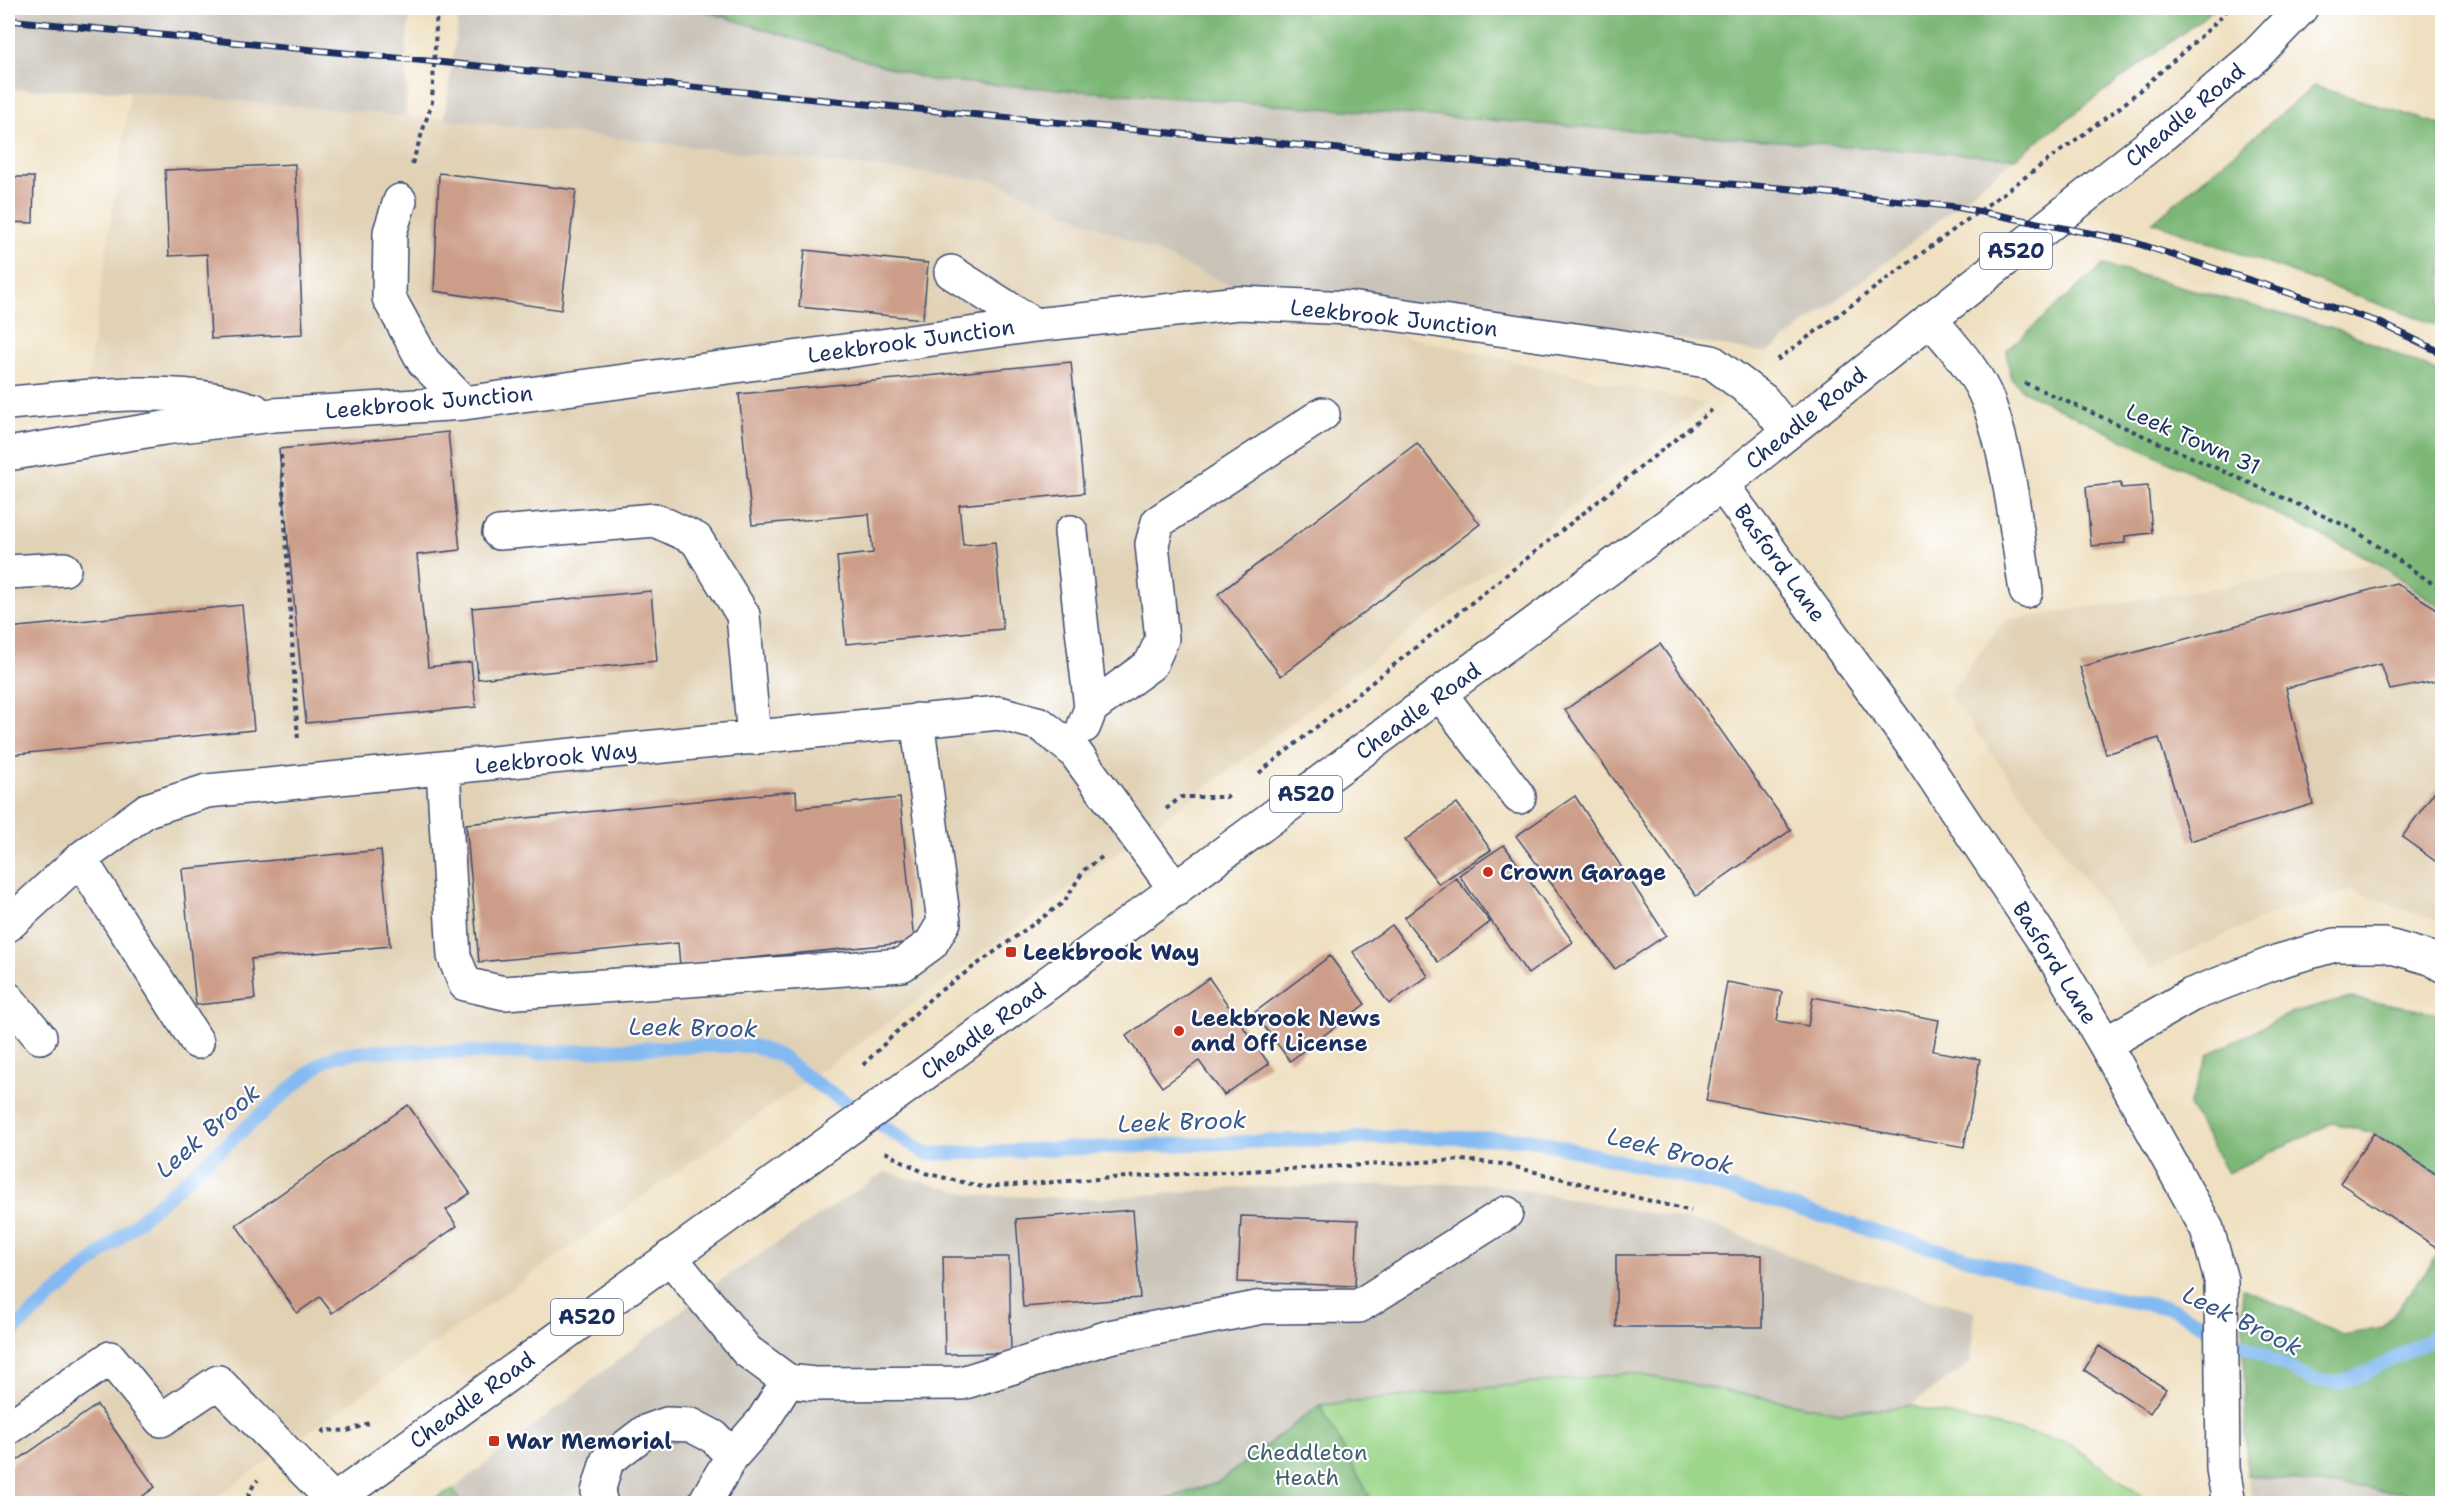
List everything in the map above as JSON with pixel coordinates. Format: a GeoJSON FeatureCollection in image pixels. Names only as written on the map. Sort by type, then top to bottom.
{"type":"FeatureCollection","features":[{"type":"Feature","properties":{"kind":"main road","name":"Cheadle Road"},"geometry":{"type":"LineString","coordinates":[[333,1502],[1176,890],[1722,485],[2170,129],[2255,56],[2301,8]]}},
{"type":"Feature","properties":{"kind":"main road"},"geometry":{"type":"LineString","coordinates":[[400,201],[390,232],[389,298],[424,362],[464,403]]}},
{"type":"Feature","properties":{"kind":"main road"},"geometry":{"type":"LineString","coordinates":[[951,272],[1035,325]]}},
{"type":"Feature","properties":{"kind":"main road","name":"Leekbrook Junction"},"geometry":{"type":"LineString","coordinates":[[8,454],[164,428],[276,415],[464,403],[1035,325],[1239,303],[1350,308],[1611,345],[1712,362],[1763,400],[1788,432]]}},
{"type":"Feature","properties":{"kind":"main road"},"geometry":{"type":"LineString","coordinates":[[1930,319],[1960,355],[1988,400],[2008,477],[2026,591]]}},
{"type":"Feature","properties":{"kind":"main road"},"geometry":{"type":"LineString","coordinates":[[8,403],[107,396],[177,396],[218,400],[276,415]]}},
{"type":"Feature","properties":{"kind":"main road"},"geometry":{"type":"LineString","coordinates":[[1091,708],[1151,663],[1162,639],[1152,544],[1158,522],[1323,414]]}},
{"type":"Feature","properties":{"kind":"main road","name":"Basford Lane"},"geometry":{"type":"LineString","coordinates":[[1722,485],[1916,750],[2049,950],[2105,1044],[2206,1229],[2221,1280],[2223,1469],[2229,1503]]}},
{"type":"Feature","properties":{"kind":"main road"},"geometry":{"type":"LineString","coordinates":[[500,533],[655,520],[696,539],[743,615],[754,738]]}},
{"type":"Feature","properties":{"kind":"main road"},"geometry":{"type":"LineString","coordinates":[[1071,532],[1091,708],[1074,751]]}},
{"type":"Feature","properties":{"kind":"main road"},"geometry":{"type":"LineString","coordinates":[[8,572],[64,569]]}},
{"type":"Feature","properties":{"kind":"main road"},"geometry":{"type":"LineString","coordinates":[[1441,694],[1519,797]]}},
{"type":"Feature","properties":{"kind":"main road","name":"Leekbrook Way"},"geometry":{"type":"LineString","coordinates":[[8,925],[80,859],[147,810],[207,791],[999,713],[1040,724],[1074,751],[1176,890]]}},
{"type":"Feature","properties":{"kind":"main road"},"geometry":{"type":"LineString","coordinates":[[443,769],[454,956],[465,984],[504,993],[902,964],[931,944],[944,922],[917,720]]}},
{"type":"Feature","properties":{"kind":"main road"},"geometry":{"type":"LineString","coordinates":[[80,859],[197,1042]]}},
{"type":"Feature","properties":{"kind":"main road"},"geometry":{"type":"LineString","coordinates":[[2105,1044],[2191,995],[2279,961],[2335,945],[2385,945],[2433,958],[2442,965]]}},
{"type":"Feature","properties":{"kind":"main road"},"geometry":{"type":"LineString","coordinates":[[8,999],[40,1037]]}},
{"type":"Feature","properties":{"kind":"main road"},"geometry":{"type":"LineString","coordinates":[[670,1257],[747,1351],[788,1381],[814,1384],[962,1383],[1109,1337],[1262,1307],[1359,1306],[1506,1214]]}},
{"type":"Feature","properties":{"kind":"main road"},"geometry":{"type":"LineString","coordinates":[[8,1428],[111,1358],[161,1420],[218,1382],[333,1502]]}},
{"type":"Feature","properties":{"kind":"main road"},"geometry":{"type":"LineString","coordinates":[[704,1503],[732,1456],[762,1422],[788,1381]]}},
{"type":"Feature","properties":{"kind":"main road"},"geometry":{"type":"LineString","coordinates":[[601,1503],[598,1492],[607,1461],[645,1432],[667,1424],[691,1425],[714,1437],[732,1456]]}},
{"type":"Feature","properties":{"kind":"path"},"geometry":{"type":"LineString","coordinates":[[400,201],[432,102],[437,8]]}},
{"type":"Feature","properties":{"kind":"path"},"geometry":{"type":"LineString","coordinates":[[1256,776],[1743,385],[2123,105],[2208,30],[2229,8]]}},
{"type":"Feature","properties":{"kind":"path","name":"Leek Town 31"},"geometry":{"type":"LineString","coordinates":[[2021,381],[2353,529],[2442,590]]}},
{"type":"Feature","properties":{"kind":"path"},"geometry":{"type":"LineString","coordinates":[[276,415],[300,782]]}},
{"type":"Feature","properties":{"kind":"path"},"geometry":{"type":"LineString","coordinates":[[858,1070],[933,996],[1064,902],[1084,870],[1181,797],[1226,797],[1233,792]]}},
{"type":"Feature","properties":{"kind":"path"},"geometry":{"type":"LineString","coordinates":[[844,1131],[925,1173],[983,1187],[1127,1177],[1462,1161],[1503,1164],[1691,1211]]}},
{"type":"Feature","properties":{"kind":"path"},"geometry":{"type":"LineString","coordinates":[[242,1503],[247,1500],[253,1484],[326,1430],[348,1431],[372,1421]]}},
{"type":"Feature","properties":{"kind":"shaded area"},"geometry":{"type":"Polygon","coordinates":[[[8,8],[410,8],[405,59],[407,89],[405,116],[130,91],[8,89],[8,8]]]}},
{"type":"Feature","properties":{"kind":"shaded area"},"geometry":{"type":"Polygon","coordinates":[[[460,8],[1128,8],[2043,103],[2015,158],[1901,251],[1767,353],[1588,325],[1238,289],[995,181],[444,119],[460,8]]]}},
{"type":"Feature","properties":{"kind":"shaded area"},"geometry":{"type":"Polygon","coordinates":[[[130,91],[444,119],[995,181],[1281,309],[1706,404],[1239,763],[868,1037],[207,1504],[8,1503],[8,436],[81,425],[130,91]]]}},
{"type":"Feature","properties":{"kind":"shaded area"},"geometry":{"type":"Polygon","coordinates":[[[2378,563],[2442,608],[2442,923],[2352,890],[2270,915],[2150,969],[1948,694],[2005,620],[2378,563]]]}},
{"type":"Feature","properties":{"kind":"shaded area"},"geometry":{"type":"Polygon","coordinates":[[[885,1172],[973,1195],[1092,1199],[1250,1187],[1485,1183],[1713,1225],[1824,1269],[1975,1311],[1971,1362],[1910,1406],[1839,1412],[1631,1373],[1320,1405],[1217,1483],[1151,1503],[461,1504],[453,1489],[714,1285],[885,1172]]]}},
{"type":"Feature","properties":{"kind":"shaded area"},"geometry":{"type":"Polygon","coordinates":[[[2247,1475],[2442,1497],[2442,1503],[2254,1503],[2247,1475]]]}},
{"type":"Feature","properties":{"kind":"green space"},"geometry":{"type":"Polygon","coordinates":[[[695,8],[2213,8],[2015,158],[930,80],[695,8]]]}},
{"type":"Feature","properties":{"kind":"green space"},"geometry":{"type":"Polygon","coordinates":[[[2314,86],[2442,125],[2442,327],[2153,222],[2314,86]]]}},
{"type":"Feature","properties":{"kind":"green space"},"geometry":{"type":"Polygon","coordinates":[[[2103,265],[2344,331],[2442,374],[2442,608],[2378,563],[2023,391],[2010,376],[2007,350],[2103,265]]]}},
{"type":"Feature","properties":{"kind":"green space"},"geometry":{"type":"Polygon","coordinates":[[[2350,998],[2442,1014],[2442,1178],[2374,1133],[2332,1123],[2227,1173],[2189,1105],[2209,1054],[2289,1014],[2350,998]]]}},
{"type":"Feature","properties":{"kind":"green space"},"geometry":{"type":"Polygon","coordinates":[[[2442,1250],[2442,1497],[2247,1475],[2242,1288],[2344,1335],[2383,1328],[2442,1250]]]}},
{"type":"Feature","properties":{"kind":"green space"},"geometry":{"type":"Polygon","coordinates":[[[1631,1373],[1839,1412],[1910,1406],[2067,1442],[2149,1503],[1373,1503],[1320,1405],[1631,1373]]]}},
{"type":"Feature","properties":{"kind":"green space","name":"Cheddleton Heath"},"geometry":{"type":"Polygon","coordinates":[[[1320,1405],[1373,1503],[1151,1503],[1217,1483],[1320,1405]]]}},
{"type":"Feature","properties":{"kind":"green space"},"geometry":{"type":"Polygon","coordinates":[[[453,1489],[461,1503],[425,1503],[453,1489]]]}},
{"type":"Feature","properties":{"kind":"building"},"geometry":{"type":"Polygon","coordinates":[[[295,164],[303,334],[211,339],[207,254],[169,256],[165,170],[295,164]]]}},
{"type":"Feature","properties":{"kind":"building"},"geometry":{"type":"Polygon","coordinates":[[[439,173],[576,190],[561,310],[434,291],[439,173]]]}},
{"type":"Feature","properties":{"kind":"building"},"geometry":{"type":"Polygon","coordinates":[[[8,177],[34,177],[33,223],[8,222],[8,177]]]}},
{"type":"Feature","properties":{"kind":"building"},"geometry":{"type":"Polygon","coordinates":[[[805,250],[928,263],[923,319],[799,307],[805,250]]]}},
{"type":"Feature","properties":{"kind":"building"},"geometry":{"type":"Polygon","coordinates":[[[1071,362],[1084,493],[959,505],[963,545],[995,542],[1003,629],[846,644],[837,557],[873,553],[869,514],[752,525],[739,394],[1071,362]]]}},
{"type":"Feature","properties":{"kind":"building"},"geometry":{"type":"Polygon","coordinates":[[[448,432],[460,550],[417,555],[428,667],[471,662],[476,707],[306,723],[279,449],[448,432]]]}},
{"type":"Feature","properties":{"kind":"building"},"geometry":{"type":"Polygon","coordinates":[[[1417,443],[1480,524],[1281,676],[1218,594],[1417,443]]]}},
{"type":"Feature","properties":{"kind":"building"},"geometry":{"type":"Polygon","coordinates":[[[2121,483],[2121,488],[2148,486],[2152,533],[2125,536],[2125,543],[2091,546],[2086,487],[2121,483]]]}},
{"type":"Feature","properties":{"kind":"building"},"geometry":{"type":"Polygon","coordinates":[[[2396,583],[2436,608],[2442,627],[2442,680],[2390,690],[2381,664],[2286,688],[2313,804],[2190,841],[2159,738],[2106,754],[2080,667],[2396,583]]]}},
{"type":"Feature","properties":{"kind":"building"},"geometry":{"type":"Polygon","coordinates":[[[651,591],[657,661],[478,679],[472,608],[651,591]]]}},
{"type":"Feature","properties":{"kind":"building"},"geometry":{"type":"Polygon","coordinates":[[[242,605],[254,730],[8,755],[8,628],[242,605]]]}},
{"type":"Feature","properties":{"kind":"building"},"geometry":{"type":"Polygon","coordinates":[[[1660,644],[1791,830],[1696,896],[1565,710],[1660,644]]]}},
{"type":"Feature","properties":{"kind":"building"},"geometry":{"type":"Polygon","coordinates":[[[2442,781],[2442,866],[2402,837],[2442,781]]]}},
{"type":"Feature","properties":{"kind":"building"},"geometry":{"type":"Polygon","coordinates":[[[796,791],[797,808],[900,798],[914,942],[680,965],[678,943],[479,962],[466,824],[796,791]]]}},
{"type":"Feature","properties":{"kind":"building"},"geometry":{"type":"Polygon","coordinates":[[[1575,796],[1666,935],[1615,969],[1516,836],[1575,796]]]}},
{"type":"Feature","properties":{"kind":"building"},"geometry":{"type":"Polygon","coordinates":[[[1457,803],[1491,850],[1439,884],[1405,840],[1457,803]]]}},
{"type":"Feature","properties":{"kind":"building"},"geometry":{"type":"Polygon","coordinates":[[[1504,845],[1573,942],[1528,974],[1459,875],[1504,845]]]}},
{"type":"Feature","properties":{"kind":"building"},"geometry":{"type":"Polygon","coordinates":[[[381,850],[390,946],[251,959],[255,999],[196,1005],[182,869],[381,850]]]}},
{"type":"Feature","properties":{"kind":"building"},"geometry":{"type":"Polygon","coordinates":[[[1456,878],[1490,922],[1438,962],[1404,918],[1456,878]]]}},
{"type":"Feature","properties":{"kind":"building"},"geometry":{"type":"Polygon","coordinates":[[[1392,925],[1428,976],[1389,1004],[1353,952],[1392,925]]]}},
{"type":"Feature","properties":{"kind":"building"},"geometry":{"type":"Polygon","coordinates":[[[1330,956],[1365,1004],[1290,1061],[1254,1013],[1330,956]]]}},
{"type":"Feature","properties":{"kind":"building"},"geometry":{"type":"Polygon","coordinates":[[[1209,978],[1269,1064],[1224,1095],[1199,1061],[1162,1087],[1126,1036],[1209,978]]]}},
{"type":"Feature","properties":{"kind":"building"},"geometry":{"type":"Polygon","coordinates":[[[1727,982],[1782,992],[1777,1021],[1808,1026],[1813,997],[1939,1020],[1933,1051],[1980,1059],[1964,1147],[1706,1101],[1727,982]]]}},
{"type":"Feature","properties":{"kind":"building"},"geometry":{"type":"Polygon","coordinates":[[[408,1105],[470,1193],[446,1210],[457,1226],[332,1313],[320,1297],[297,1313],[236,1225],[408,1105]]]}},
{"type":"Feature","properties":{"kind":"building"},"geometry":{"type":"Polygon","coordinates":[[[2374,1133],[2442,1178],[2442,1251],[2340,1183],[2374,1133]]]}},
{"type":"Feature","properties":{"kind":"building"},"geometry":{"type":"Polygon","coordinates":[[[1133,1210],[1140,1298],[1023,1307],[1016,1219],[1133,1210]]]}},
{"type":"Feature","properties":{"kind":"building"},"geometry":{"type":"Polygon","coordinates":[[[1241,1216],[1358,1220],[1355,1286],[1238,1282],[1241,1216]]]}},
{"type":"Feature","properties":{"kind":"building"},"geometry":{"type":"Polygon","coordinates":[[[1616,1255],[1762,1255],[1762,1327],[1616,1327],[1616,1255]]]}},
{"type":"Feature","properties":{"kind":"building"},"geometry":{"type":"Polygon","coordinates":[[[943,1257],[1009,1257],[1011,1353],[945,1354],[943,1257]]]}},
{"type":"Feature","properties":{"kind":"building"},"geometry":{"type":"Polygon","coordinates":[[[2099,1346],[2166,1389],[2150,1413],[2084,1370],[2099,1346]]]}},
{"type":"Feature","properties":{"kind":"building"},"geometry":{"type":"Polygon","coordinates":[[[97,1405],[155,1487],[132,1504],[8,1504],[8,1467],[97,1405]]]}},
{"type":"Feature","properties":{"kind":"waterway","name":"Leek Brook"},"geometry":{"type":"LineString","coordinates":[[8,1335],[283,1095],[321,1063],[338,1055],[365,1051],[535,1053],[701,1046],[754,1046],[780,1056],[814,1082],[927,1154],[1382,1137],[1529,1139],[1724,1187],[2089,1294],[2170,1308],[2314,1381],[2339,1382],[2362,1375],[2442,1332]]}},
{"type":"Feature","properties":{"kind":"railway"},"geometry":{"type":"LineString","coordinates":[[8,20],[958,113],[1615,175],[1792,189],[1956,207],[2130,241],[2378,322],[2442,353]]}},
{"type":"Feature","properties":{"kind":"place","name":"Crown Garage"},"geometry":{"type":"Point","coordinates":[1488,872]}},
{"type":"Feature","properties":{"kind":"place","name":"Leekbrook Way"},"geometry":{"type":"Point","coordinates":[1011,952]}},
{"type":"Feature","properties":{"kind":"place","name":"Leekbrook News and Off License"},"geometry":{"type":"Point","coordinates":[1179,1031]}},
{"type":"Feature","properties":{"kind":"place","name":"War Memorial"},"geometry":{"type":"Point","coordinates":[494,1441]}}]}
